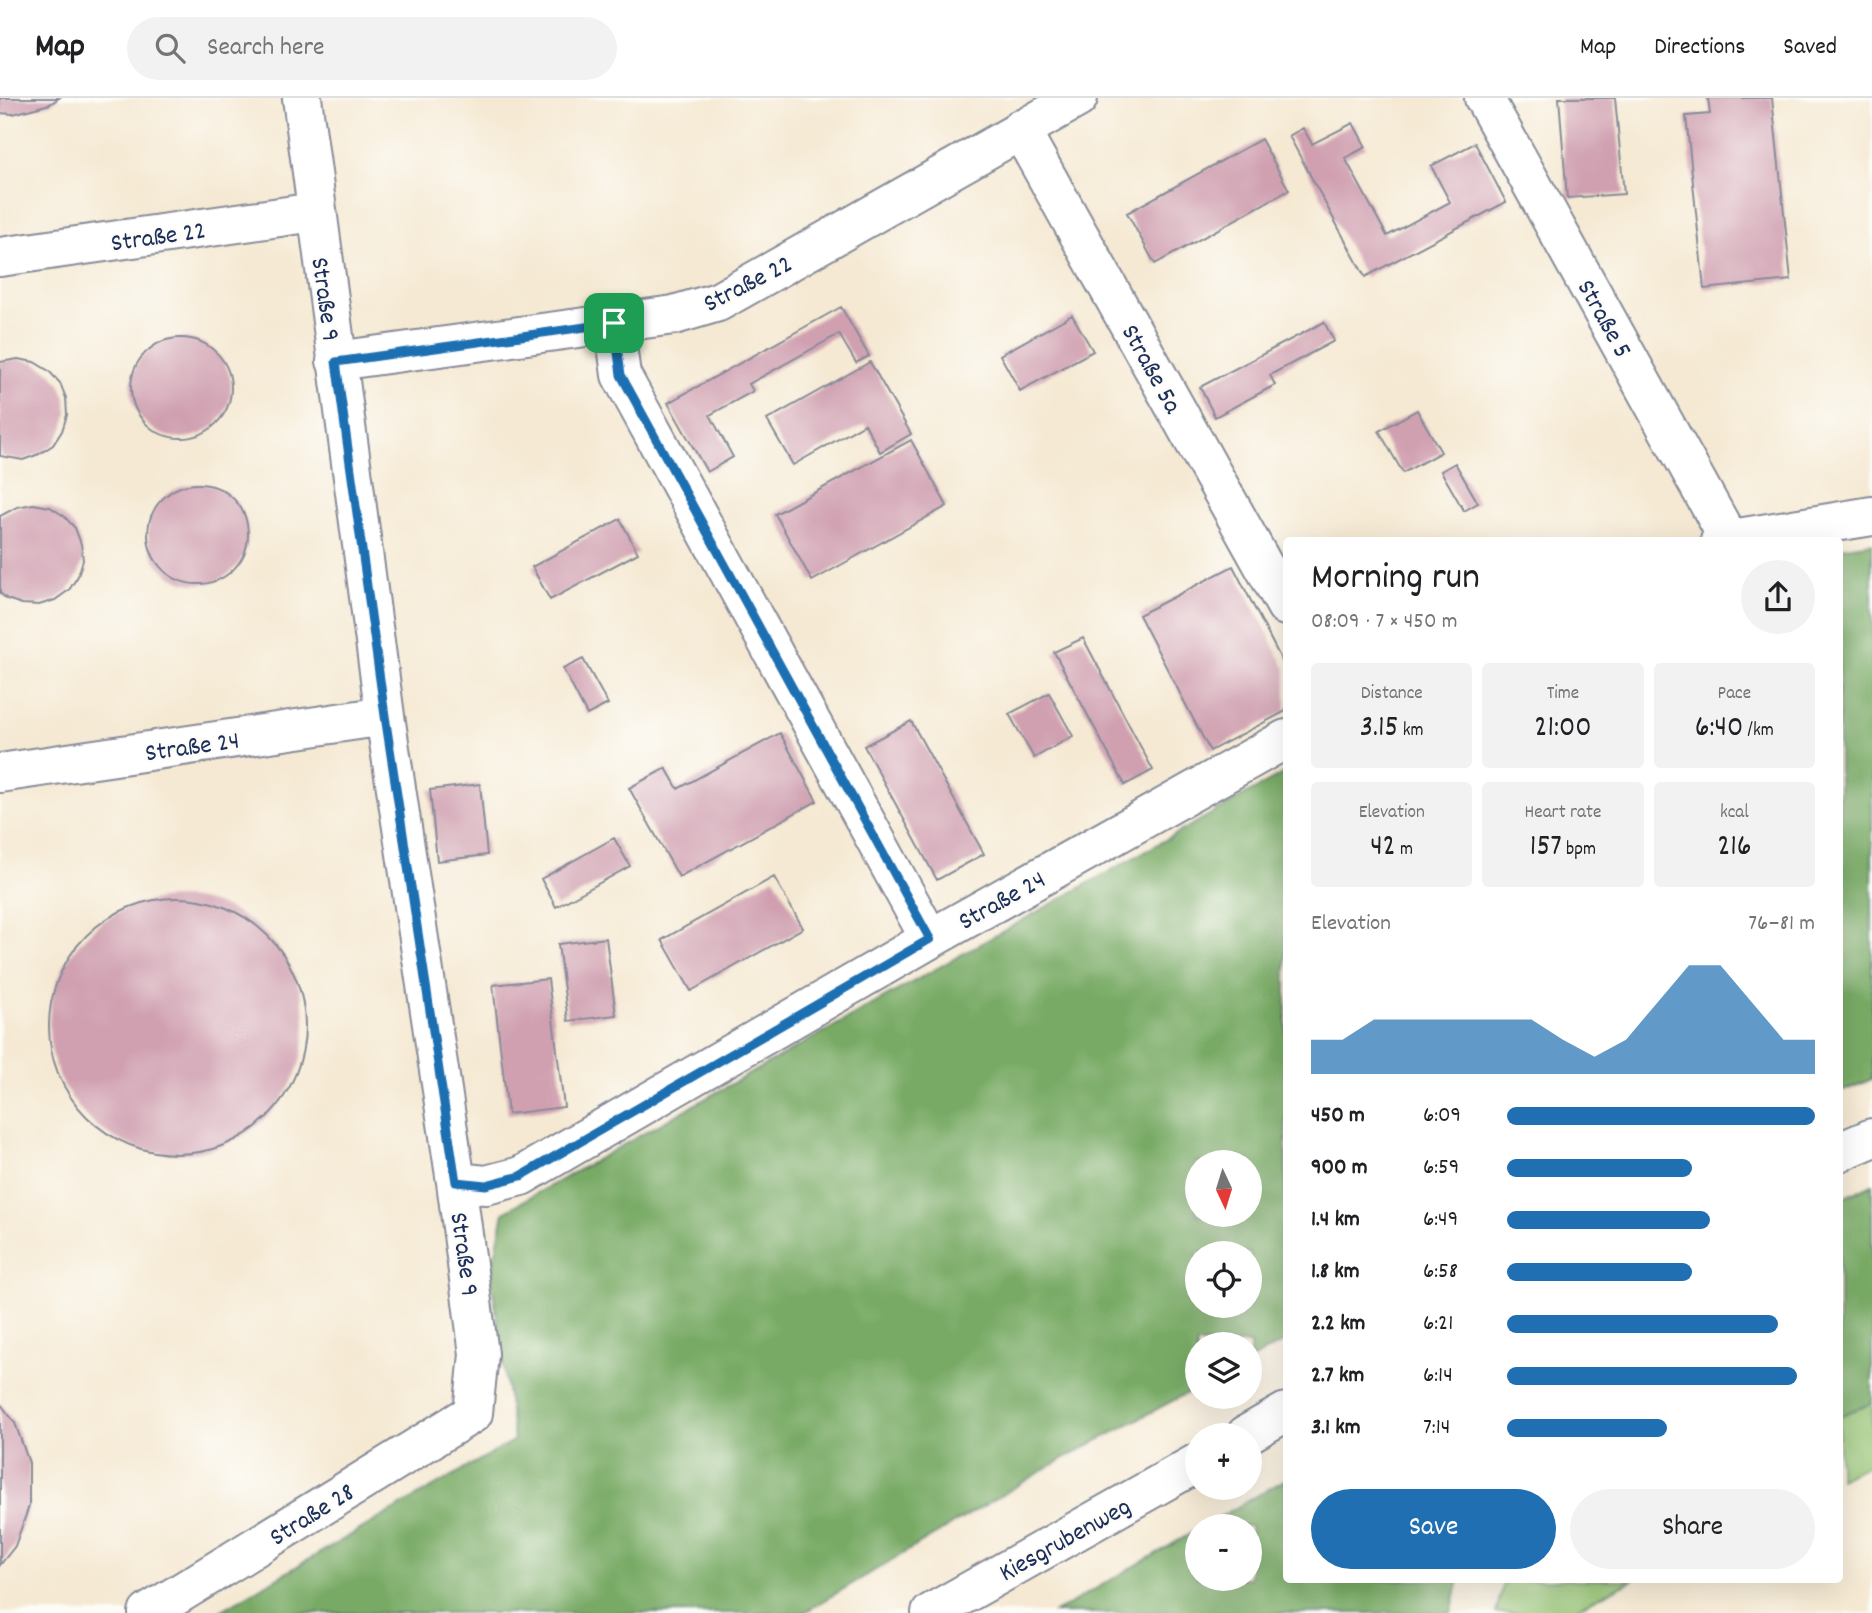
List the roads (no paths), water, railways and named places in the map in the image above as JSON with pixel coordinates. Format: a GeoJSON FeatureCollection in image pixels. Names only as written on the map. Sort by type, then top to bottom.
{"type":"FeatureCollection","features":[{"type":"Feature","properties":{"kind":"main road","name":"Straße 9"},"geometry":{"type":"LineString","coordinates":[[302,98],[315,212],[385,716],[456,1182],[479,1354],[473,1413]]}},
{"type":"Feature","properties":{"kind":"main road","name":"Straße 22"},"geometry":{"type":"LineString","coordinates":[[336,362],[674,315],[718,302],[1078,98]]}},
{"type":"Feature","properties":{"kind":"main road","name":"Straße 5"},"geometry":{"type":"LineString","coordinates":[[1484,98],[1723,537]]}},
{"type":"Feature","properties":{"kind":"main road","name":"Straße 5a"},"geometry":{"type":"LineString","coordinates":[[1020,130],[1283,601]]}},
{"type":"Feature","properties":{"kind":"main road","name":"Straße 22"},"geometry":{"type":"LineString","coordinates":[[0,257],[315,212]]}},
{"type":"Feature","properties":{"kind":"main road"},"geometry":{"type":"LineString","coordinates":[[614,323],[621,375],[930,939]]}},
{"type":"Feature","properties":{"kind":"main road"},"geometry":{"type":"LineString","coordinates":[[1737,537],[1872,516]]}},
{"type":"Feature","properties":{"kind":"main road","name":"Straße 24"},"geometry":{"type":"LineString","coordinates":[[0,773],[385,716]]}},
{"type":"Feature","properties":{"kind":"main road","name":"Straße 24"},"geometry":{"type":"LineString","coordinates":[[456,1182],[486,1185],[521,1176],[930,939],[1283,741]]}},
{"type":"Feature","properties":{"kind":"main road"},"geometry":{"type":"LineString","coordinates":[[1843,1150],[1872,1138]]}},
{"type":"Feature","properties":{"kind":"main road","name":"Straße 28"},"geometry":{"type":"LineString","coordinates":[[148,1613],[473,1413]]}},
{"type":"Feature","properties":{"kind":"main road"},"geometry":{"type":"LineString","coordinates":[[1262,1426],[1283,1414]]}},
{"type":"Feature","properties":{"kind":"main road","name":"Kiesgrubenweg"},"geometry":{"type":"LineString","coordinates":[[931,1613],[1185,1470]]}}]}
